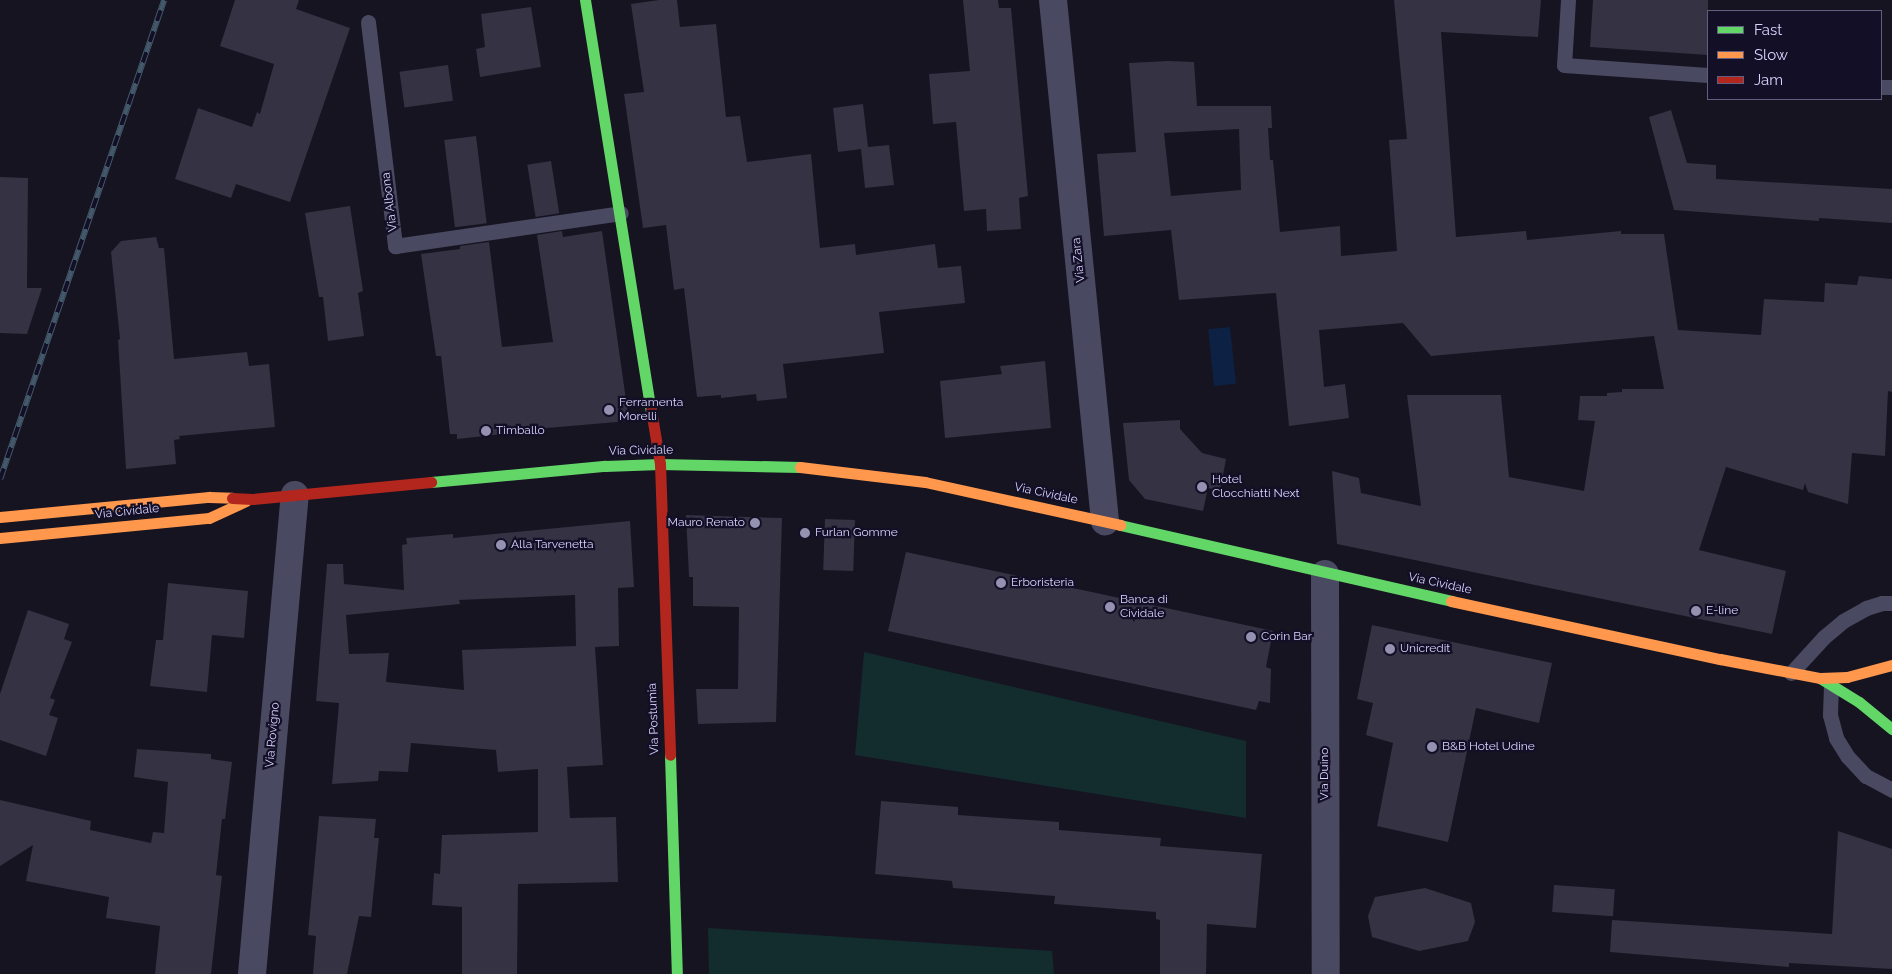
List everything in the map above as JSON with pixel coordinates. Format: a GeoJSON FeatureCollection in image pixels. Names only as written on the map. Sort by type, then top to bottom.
{"type":"FeatureCollection","features":[{"type":"Feature","properties":{"kind":"main road"},"geometry":{"type":"LineString","coordinates":[[585,0],[660,464]]}},
{"type":"Feature","properties":{"kind":"main road","name":"Via Cividale"},"geometry":{"type":"LineString","coordinates":[[0,517],[210,497],[252,499],[565,469],[660,464],[816,467],[925,482],[1104,520],[1325,574],[1826,682]]}},
{"type":"Feature","properties":{"kind":"main road","name":"Via Postumia"},"geometry":{"type":"LineString","coordinates":[[660,464],[676,974]]}},
{"type":"Feature","properties":{"kind":"main road","name":"Via Cividale"},"geometry":{"type":"LineString","coordinates":[[0,538],[210,518],[252,499]]}},
{"type":"Feature","properties":{"kind":"main road"},"geometry":{"type":"LineString","coordinates":[[1826,682],[1892,665]]}},
{"type":"Feature","properties":{"kind":"main road"},"geometry":{"type":"LineString","coordinates":[[1826,682],[1859,702],[1892,729]]}},
{"type":"Feature","properties":{"kind":"street","name":"Via Zara"},"geometry":{"type":"LineString","coordinates":[[1054,0],[1104,520]]}},
{"type":"Feature","properties":{"kind":"street","name":"Via Rovigno"},"geometry":{"type":"LineString","coordinates":[[252,974],[295,495]]}},
{"type":"Feature","properties":{"kind":"street","name":"Via Duino"},"geometry":{"type":"LineString","coordinates":[[1325,574],[1326,974]]}},
{"type":"Feature","properties":{"kind":"lane"},"geometry":{"type":"LineString","coordinates":[[1568,0],[1564,65],[1707,75]]}},
{"type":"Feature","properties":{"kind":"lane","name":"Via Albona"},"geometry":{"type":"LineString","coordinates":[[368,22],[395,246],[620,213]]}},
{"type":"Feature","properties":{"kind":"lane"},"geometry":{"type":"LineString","coordinates":[[1791,673],[1824,637],[1843,621],[1866,608],[1882,603],[1892,603]]}},
{"type":"Feature","properties":{"kind":"lane"},"geometry":{"type":"LineString","coordinates":[[1826,682],[1830,715],[1836,738],[1848,757],[1866,776],[1892,790]]}},
{"type":"Feature","properties":{"kind":"green space"},"geometry":{"type":"Polygon","coordinates":[[[864,652],[1246,741],[1246,818],[855,755],[864,652]]]}},
{"type":"Feature","properties":{"kind":"green space"},"geometry":{"type":"Polygon","coordinates":[[[708,928],[1052,951],[1054,974],[709,974],[708,928]]]}},
{"type":"Feature","properties":{"kind":"water"},"geometry":{"type":"Polygon","coordinates":[[[1230,327],[1236,384],[1214,386],[1208,329],[1230,327]]]}},
{"type":"Feature","properties":{"kind":"building"},"geometry":{"type":"Polygon","coordinates":[[[235,0],[299,0],[296,9],[350,28],[290,202],[236,184],[231,198],[175,179],[198,108],[252,127],[257,112],[260,114],[274,64],[220,46],[235,0]]]}},
{"type":"Feature","properties":{"kind":"building"},"geometry":{"type":"Polygon","coordinates":[[[659,0],[677,0],[680,27],[716,24],[726,117],[740,116],[747,162],[811,154],[820,248],[855,244],[856,255],[935,244],[938,268],[961,266],[965,303],[879,312],[884,353],[783,364],[787,398],[757,401],[756,394],[721,398],[721,395],[697,397],[684,288],[674,290],[666,225],[643,228],[624,94],[644,92],[631,4],[659,0]]]}},
{"type":"Feature","properties":{"kind":"building"},"geometry":{"type":"Polygon","coordinates":[[[963,0],[998,0],[999,8],[1011,8],[1028,196],[1019,198],[1021,229],[987,231],[986,209],[964,211],[956,122],[933,124],[929,74],[970,71],[963,0]]]}},
{"type":"Feature","properties":{"kind":"building"},"geometry":{"type":"Polygon","coordinates":[[[1394,0],[1541,0],[1538,37],[1441,32],[1456,237],[1526,231],[1527,240],[1621,231],[1621,234],[1664,234],[1678,330],[1761,335],[1764,299],[1824,302],[1825,283],[1857,285],[1859,276],[1892,279],[1892,392],[1888,391],[1885,456],[1852,453],[1848,504],[1808,492],[1805,483],[1803,490],[1726,467],[1699,550],[1786,571],[1772,634],[1337,544],[1332,471],[1359,478],[1361,493],[1421,506],[1407,395],[1501,395],[1509,477],[1584,491],[1595,421],[1578,420],[1580,396],[1607,396],[1607,393],[1622,392],[1622,389],[1664,389],[1654,336],[1431,356],[1403,323],[1319,330],[1324,387],[1345,384],[1349,418],[1289,426],[1276,293],[1179,300],[1171,230],[1104,236],[1097,154],[1136,152],[1129,63],[1194,62],[1197,106],[1271,106],[1272,128],[1268,128],[1270,160],[1273,160],[1280,232],[1340,226],[1341,256],[1397,251],[1389,140],[1407,139],[1394,0]],[[1239,129],[1164,133],[1171,196],[1241,190],[1239,129]]]}},
{"type":"Feature","properties":{"kind":"building"},"geometry":{"type":"Polygon","coordinates":[[[1593,0],[1708,0],[1707,55],[1590,47],[1593,0]]]}},
{"type":"Feature","properties":{"kind":"building"},"geometry":{"type":"Polygon","coordinates":[[[531,7],[541,67],[480,77],[476,49],[485,47],[481,14],[531,7]]]}},
{"type":"Feature","properties":{"kind":"building"},"geometry":{"type":"Polygon","coordinates":[[[448,65],[453,101],[404,107],[399,72],[448,65]]]}},
{"type":"Feature","properties":{"kind":"building"},"geometry":{"type":"Polygon","coordinates":[[[863,104],[868,147],[889,145],[894,185],[865,188],[861,149],[838,152],[833,108],[863,104]]]}},
{"type":"Feature","properties":{"kind":"building"},"geometry":{"type":"Polygon","coordinates":[[[1671,110],[1687,163],[1716,165],[1716,179],[1892,189],[1892,223],[1819,218],[1819,221],[1674,210],[1649,117],[1671,110]]]}},
{"type":"Feature","properties":{"kind":"building"},"geometry":{"type":"Polygon","coordinates":[[[476,136],[487,223],[455,227],[444,140],[476,136]]]}},
{"type":"Feature","properties":{"kind":"building"},"geometry":{"type":"Polygon","coordinates":[[[551,161],[559,213],[536,217],[527,165],[551,161]]]}},
{"type":"Feature","properties":{"kind":"building"},"geometry":{"type":"Polygon","coordinates":[[[0,177],[28,178],[27,288],[42,288],[27,334],[0,333],[0,177]]]}},
{"type":"Feature","properties":{"kind":"building"},"geometry":{"type":"Polygon","coordinates":[[[350,206],[363,291],[358,293],[364,336],[328,341],[323,297],[319,297],[305,213],[350,206]]]}},
{"type":"Feature","properties":{"kind":"building"},"geometry":{"type":"Polygon","coordinates":[[[562,231],[563,237],[602,231],[629,421],[512,431],[512,433],[457,439],[457,434],[450,434],[441,356],[436,356],[421,254],[460,249],[460,246],[489,242],[502,347],[553,342],[537,235],[562,231]]]}},
{"type":"Feature","properties":{"kind":"building"},"geometry":{"type":"Polygon","coordinates":[[[156,237],[159,248],[164,248],[174,359],[247,352],[249,366],[269,364],[275,427],[179,436],[180,439],[174,440],[176,464],[126,469],[118,340],[120,339],[111,252],[121,241],[156,237]]]}},
{"type":"Feature","properties":{"kind":"building"},"geometry":{"type":"Polygon","coordinates":[[[1045,361],[1051,428],[945,438],[940,381],[1002,374],[1000,366],[1045,361]]]}},
{"type":"Feature","properties":{"kind":"building"},"geometry":{"type":"Polygon","coordinates":[[[1180,420],[1180,429],[1202,453],[1226,459],[1220,491],[1208,488],[1203,511],[1145,499],[1129,480],[1123,423],[1180,420]]]}},
{"type":"Feature","properties":{"kind":"building"},"geometry":{"type":"Polygon","coordinates":[[[686,515],[782,518],[776,722],[698,724],[696,689],[738,689],[739,607],[693,606],[693,577],[689,577],[686,515]]]}},
{"type":"Feature","properties":{"kind":"building"},"geometry":{"type":"Polygon","coordinates":[[[825,519],[855,520],[853,571],[823,570],[825,519]]]}},
{"type":"Feature","properties":{"kind":"building"},"geometry":{"type":"Polygon","coordinates":[[[630,521],[634,587],[618,588],[619,646],[595,647],[603,765],[567,767],[570,818],[616,817],[618,882],[518,884],[517,974],[462,974],[462,907],[432,905],[434,873],[440,874],[442,835],[538,832],[538,769],[498,772],[496,750],[411,743],[408,772],[379,771],[378,781],[332,784],[339,703],[316,701],[327,564],[343,564],[344,584],[404,590],[402,545],[407,544],[406,538],[453,534],[453,538],[630,521]],[[575,595],[459,600],[460,604],[346,615],[349,654],[389,653],[386,682],[464,690],[462,650],[576,646],[575,595]]]}},
{"type":"Feature","properties":{"kind":"building"},"geometry":{"type":"Polygon","coordinates":[[[906,552],[1273,631],[1266,667],[1271,669],[1270,703],[1259,701],[1256,710],[888,631],[906,552]]]}},
{"type":"Feature","properties":{"kind":"building"},"geometry":{"type":"Polygon","coordinates":[[[168,583],[248,591],[244,638],[212,635],[207,692],[150,686],[156,640],[163,640],[168,583]]]}},
{"type":"Feature","properties":{"kind":"building"},"geometry":{"type":"Polygon","coordinates":[[[28,610],[69,624],[64,639],[72,642],[50,698],[55,700],[49,715],[58,718],[46,756],[0,740],[0,694],[28,610]]]}},
{"type":"Feature","properties":{"kind":"building"},"geometry":{"type":"Polygon","coordinates":[[[1372,625],[1552,663],[1539,723],[1476,708],[1448,842],[1377,826],[1393,743],[1366,735],[1373,703],[1357,699],[1372,625]]]}},
{"type":"Feature","properties":{"kind":"building"},"geometry":{"type":"Polygon","coordinates":[[[137,749],[211,754],[211,759],[232,762],[225,819],[222,819],[216,875],[222,876],[211,974],[155,974],[160,926],[106,918],[109,897],[26,881],[33,845],[0,866],[0,800],[91,821],[90,830],[151,843],[153,832],[164,833],[168,782],[134,777],[137,749]]]}},
{"type":"Feature","properties":{"kind":"building"},"geometry":{"type":"Polygon","coordinates":[[[881,801],[958,807],[958,815],[1059,822],[1059,830],[1161,838],[1160,846],[1262,854],[1256,928],[1207,924],[1206,974],[1160,974],[1160,920],[1156,919],[1156,912],[1054,904],[1055,896],[953,888],[952,881],[875,874],[881,801]]]}},
{"type":"Feature","properties":{"kind":"building"},"geometry":{"type":"Polygon","coordinates":[[[319,816],[376,819],[374,838],[379,838],[371,917],[359,916],[347,974],[313,974],[316,936],[308,935],[319,816]]]}},
{"type":"Feature","properties":{"kind":"building"},"geometry":{"type":"Polygon","coordinates":[[[1838,831],[1892,849],[1892,969],[1789,963],[1789,967],[1610,952],[1612,920],[1832,934],[1838,831]]]}},
{"type":"Feature","properties":{"kind":"building"},"geometry":{"type":"Polygon","coordinates":[[[1554,885],[1615,889],[1613,916],[1552,912],[1554,885]]]}},
{"type":"Feature","properties":{"kind":"building"},"geometry":{"type":"Polygon","coordinates":[[[1425,888],[1471,903],[1475,922],[1468,941],[1419,951],[1372,937],[1368,916],[1375,897],[1425,888]]]}},
{"type":"Feature","properties":{"kind":"railway"},"geometry":{"type":"LineString","coordinates":[[0,479],[164,0]]}},
{"type":"Feature","properties":{"kind":"traffic: fast"},"geometry":{"type":"LineString","coordinates":[[585,0],[651,410]]}},
{"type":"Feature","properties":{"kind":"traffic: fast"},"geometry":{"type":"LineString","coordinates":[[431,482],[605,466],[660,464],[800,467]]}},
{"type":"Feature","properties":{"kind":"traffic: fast"},"geometry":{"type":"LineString","coordinates":[[1120,525],[1451,601]]}},
{"type":"Feature","properties":{"kind":"traffic: fast"},"geometry":{"type":"LineString","coordinates":[[1820,678],[1859,702],[1892,729]]}},
{"type":"Feature","properties":{"kind":"traffic: fast"},"geometry":{"type":"LineString","coordinates":[[670,755],[677,974]]}},
{"type":"Feature","properties":{"kind":"traffic: slow"},"geometry":{"type":"LineString","coordinates":[[800,467],[925,482],[1120,525]]}},
{"type":"Feature","properties":{"kind":"traffic: slow"},"geometry":{"type":"LineString","coordinates":[[0,517],[209,497],[232,498]]}},
{"type":"Feature","properties":{"kind":"traffic: slow"},"geometry":{"type":"LineString","coordinates":[[0,538],[209,518],[246,501]]}},
{"type":"Feature","properties":{"kind":"traffic: slow"},"geometry":{"type":"LineString","coordinates":[[1451,601],[1720,659],[1820,678],[1847,677],[1892,665]]}},
{"type":"Feature","properties":{"kind":"traffic: jam"},"geometry":{"type":"LineString","coordinates":[[651,410],[660,464],[670,755]]}},
{"type":"Feature","properties":{"kind":"traffic: jam"},"geometry":{"type":"LineString","coordinates":[[232,498],[252,499],[431,482]]}},
{"type":"Feature","properties":{"kind":"place","name":"Ferramenta Morelli"},"geometry":{"type":"Point","coordinates":[609,410]}},
{"type":"Feature","properties":{"kind":"place","name":"Timballo"},"geometry":{"type":"Point","coordinates":[486,431]}},
{"type":"Feature","properties":{"kind":"place","name":"Hotel Clocchiatti Next"},"geometry":{"type":"Point","coordinates":[1202,487]}},
{"type":"Feature","properties":{"kind":"place","name":"Mauro Renato"},"geometry":{"type":"Point","coordinates":[755,523]}},
{"type":"Feature","properties":{"kind":"place","name":"Furlan Gomme"},"geometry":{"type":"Point","coordinates":[805,533]}},
{"type":"Feature","properties":{"kind":"place","name":"Alla Tarvenetta"},"geometry":{"type":"Point","coordinates":[501,545]}},
{"type":"Feature","properties":{"kind":"place","name":"Erboristeria"},"geometry":{"type":"Point","coordinates":[1001,583]}},
{"type":"Feature","properties":{"kind":"place","name":"Banca di Cividale"},"geometry":{"type":"Point","coordinates":[1110,607]}},
{"type":"Feature","properties":{"kind":"place","name":"E-line"},"geometry":{"type":"Point","coordinates":[1696,611]}},
{"type":"Feature","properties":{"kind":"place","name":"Corin Bar"},"geometry":{"type":"Point","coordinates":[1251,637]}},
{"type":"Feature","properties":{"kind":"place","name":"Unicredit"},"geometry":{"type":"Point","coordinates":[1390,649]}},
{"type":"Feature","properties":{"kind":"place","name":"B&B Hotel Udine"},"geometry":{"type":"Point","coordinates":[1432,747]}}]}
